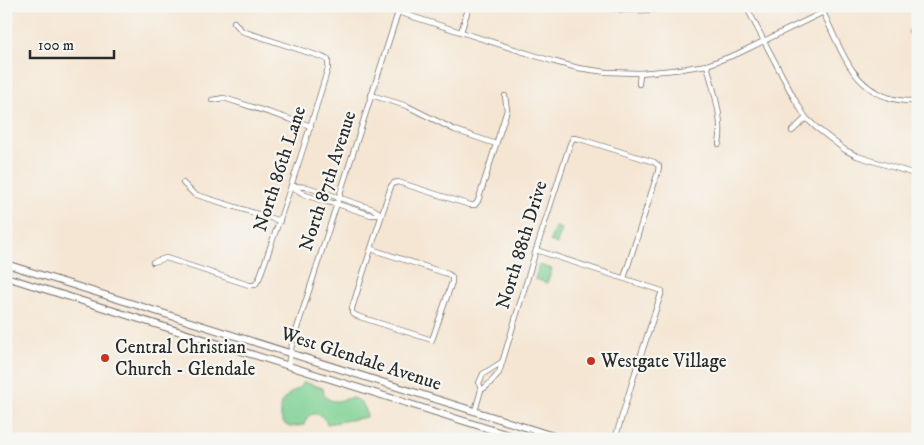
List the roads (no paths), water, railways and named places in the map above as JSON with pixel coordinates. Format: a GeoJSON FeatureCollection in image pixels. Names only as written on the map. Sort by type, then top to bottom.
{"type":"FeatureCollection","features":[{"type":"Feature","properties":{"kind":"main road","name":"West Glendale Avenue"},"geometry":{"type":"LineString","coordinates":[[6,264],[563,439]]}},
{"type":"Feature","properties":{"kind":"main road","name":"West Glendale Avenue"},"geometry":{"type":"LineString","coordinates":[[6,277],[522,439]]}},
{"type":"Feature","properties":{"kind":"main road"},"geometry":{"type":"LineString","coordinates":[[471,423],[475,411]]}},
{"type":"Feature","properties":{"kind":"street","name":"North 87th Avenue"},"geometry":{"type":"LineString","coordinates":[[288,365],[292,344],[400,6]]}},
{"type":"Feature","properties":{"kind":"street"},"geometry":{"type":"LineString","coordinates":[[461,32],[470,6]]}},
{"type":"Feature","properties":{"kind":"street"},"geometry":{"type":"LineString","coordinates":[[598,6],[636,10],[673,6]]}},
{"type":"Feature","properties":{"kind":"street"},"geometry":{"type":"LineString","coordinates":[[746,6],[806,118],[845,150],[857,156],[918,175]]}},
{"type":"Feature","properties":{"kind":"street"},"geometry":{"type":"LineString","coordinates":[[398,12],[578,68],[606,72],[640,73],[708,65],[737,54],[836,6]]}},
{"type":"Feature","properties":{"kind":"street"},"geometry":{"type":"LineString","coordinates":[[823,12],[850,68],[859,79],[876,93],[888,98],[918,100]]}},
{"type":"Feature","properties":{"kind":"street","name":"North 86th Lane"},"geometry":{"type":"LineString","coordinates":[[154,262],[166,258],[255,285],[259,279],[280,221],[311,126],[328,68],[328,60],[242,31],[234,22]]}},
{"type":"Feature","properties":{"kind":"street"},"geometry":{"type":"LineString","coordinates":[[911,31],[918,25]]}},
{"type":"Feature","properties":{"kind":"street"},"geometry":{"type":"LineString","coordinates":[[708,65],[721,124],[719,144]]}},
{"type":"Feature","properties":{"kind":"street"},"geometry":{"type":"LineString","coordinates":[[639,84],[640,73]]}},
{"type":"Feature","properties":{"kind":"street"},"geometry":{"type":"LineString","coordinates":[[372,95],[407,106],[455,130],[496,144]]}},
{"type":"Feature","properties":{"kind":"street"},"geometry":{"type":"LineString","coordinates":[[371,249],[448,274],[452,277],[452,282],[432,340],[357,316],[352,313],[352,308],[391,186],[398,182],[475,205],[478,201],[507,110],[505,96]]}},
{"type":"Feature","properties":{"kind":"street"},"geometry":{"type":"LineString","coordinates":[[212,100],[224,98],[311,126]]}},
{"type":"Feature","properties":{"kind":"street"},"geometry":{"type":"LineString","coordinates":[[792,131],[806,118]]}},
{"type":"Feature","properties":{"kind":"street","name":"North 88th Drive"},"geometry":{"type":"LineString","coordinates":[[481,390],[499,373],[536,250],[573,138],[654,162],[659,166],[624,278]]}},
{"type":"Feature","properties":{"kind":"street"},"geometry":{"type":"LineString","coordinates":[[183,183],[194,194],[280,221]]}},
{"type":"Feature","properties":{"kind":"street"},"geometry":{"type":"LineString","coordinates":[[291,186],[307,187],[339,197],[373,209],[382,215]]}},
{"type":"Feature","properties":{"kind":"street"},"geometry":{"type":"LineString","coordinates":[[291,186],[310,197],[371,215],[382,215]]}},
{"type":"Feature","properties":{"kind":"street"},"geometry":{"type":"LineString","coordinates":[[310,197],[313,189]]}},
{"type":"Feature","properties":{"kind":"street"},"geometry":{"type":"LineString","coordinates":[[536,250],[662,291],[640,355],[615,439]]}},
{"type":"Feature","properties":{"kind":"street"},"geometry":{"type":"LineString","coordinates":[[490,381],[483,374],[502,362]]}},
{"type":"Feature","properties":{"kind":"street","name":"North 88th Drive"},"geometry":{"type":"LineString","coordinates":[[475,411],[481,390],[478,383],[483,374]]}},
{"type":"Feature","properties":{"kind":"place","name":"Central Christian Church - Glendale"},"geometry":{"type":"Point","coordinates":[105,358]}},
{"type":"Feature","properties":{"kind":"place","name":"Westgate Village"},"geometry":{"type":"Point","coordinates":[591,361]}}]}
